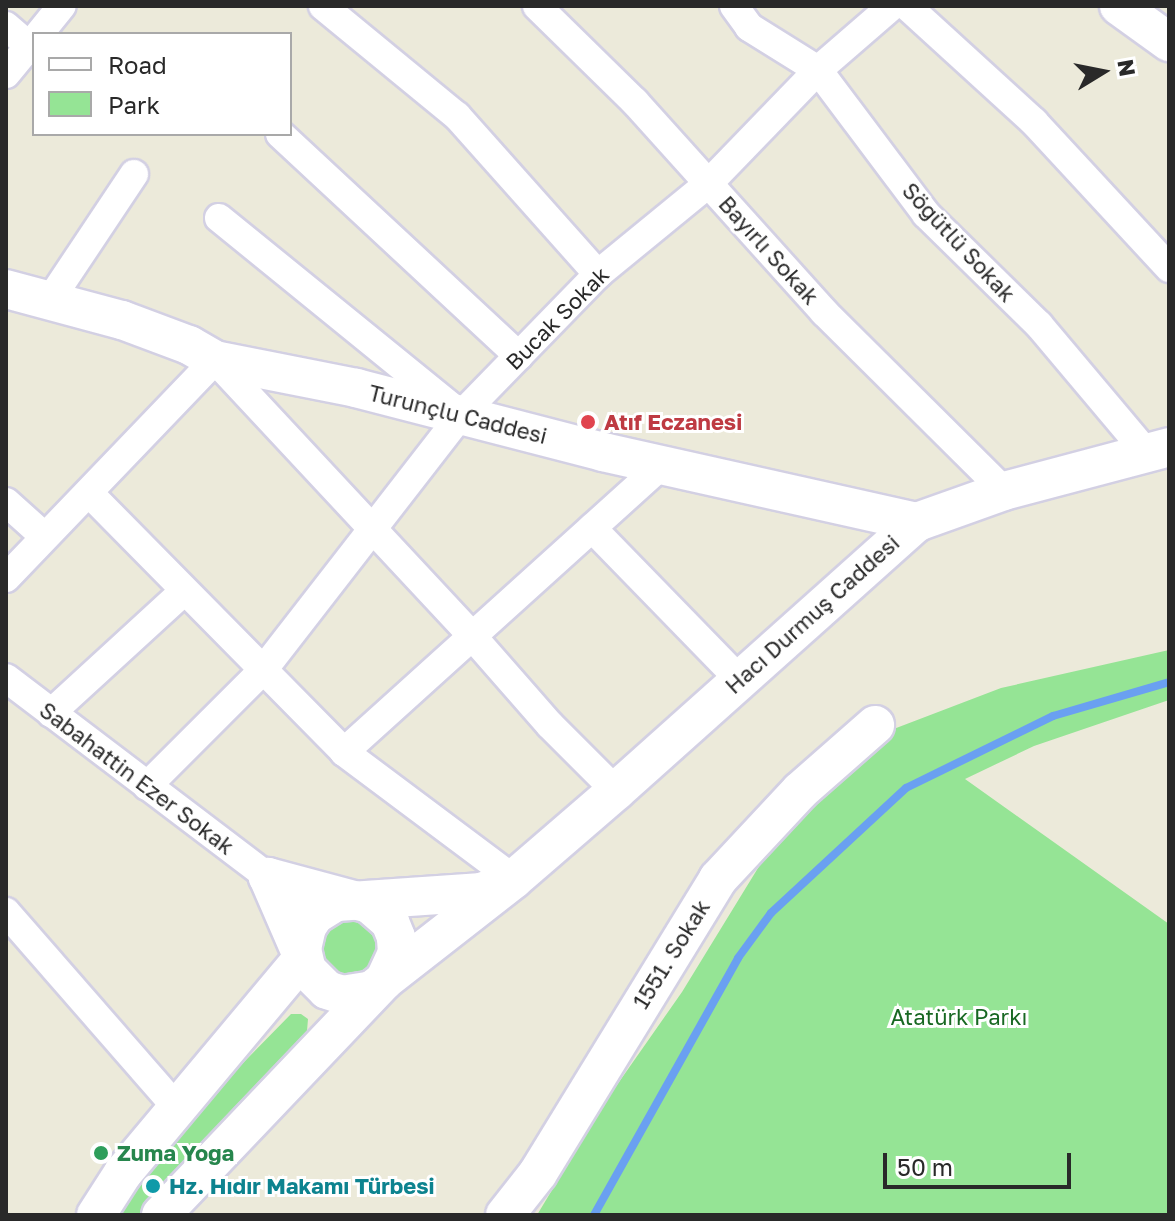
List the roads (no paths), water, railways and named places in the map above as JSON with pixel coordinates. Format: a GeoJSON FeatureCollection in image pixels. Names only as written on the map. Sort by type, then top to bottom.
{"type":"FeatureCollection","features":[{"type":"Feature","properties":{"kind":"main road","name":"Turunçlu Caddesi"},"geometry":{"type":"LineString","coordinates":[[6,289],[48,303],[122,320],[189,345],[215,360],[356,388],[603,452],[664,463],[917,522]]}},
{"type":"Feature","properties":{"kind":"main road","name":"Hacı Durmuş Caddesi"},"geometry":{"type":"LineString","coordinates":[[512,880],[482,892],[336,902],[315,915],[303,940],[303,958],[315,981],[342,995],[372,990],[512,880],[616,791],[917,522],[1004,491],[1157,450]]}},
{"type":"Feature","properties":{"kind":"main road","name":"1551. Sokak"},"geometry":{"type":"LineString","coordinates":[[505,1215],[538,1173],[718,879],[800,791],[875,725]]}},
{"type":"Feature","properties":{"kind":"main road","name":"Sabahattin Ezer Sokak"},"geometry":{"type":"LineString","coordinates":[[268,877],[357,900]]}},
{"type":"Feature","properties":{"kind":"main road","name":"Sabahattin Ezer Sokak"},"geometry":{"type":"LineString","coordinates":[[268,877],[303,958]]}},
{"type":"Feature","properties":{"kind":"main road","name":"Hacı Durmuş Caddesi"},"geometry":{"type":"LineString","coordinates":[[161,1215],[393,968],[396,937],[379,911],[357,900]]}},
{"type":"Feature","properties":{"kind":"main road","name":"Hacı Durmuş Caddesi"},"geometry":{"type":"LineString","coordinates":[[96,1215],[123,1173],[303,958]]}},
{"type":"Feature","properties":{"kind":"street"},"geometry":{"type":"LineString","coordinates":[[41,32],[62,6]]}},
{"type":"Feature","properties":{"kind":"street"},"geometry":{"type":"LineString","coordinates":[[323,6],[457,116],[598,274]]}},
{"type":"Feature","properties":{"kind":"street","name":"Bayırlı Sokak"},"geometry":{"type":"LineString","coordinates":[[537,6],[635,102],[824,312],[1004,491]]}},
{"type":"Feature","properties":{"kind":"street","name":"Söğütlü Sokak"},"geometry":{"type":"LineString","coordinates":[[734,6],[749,27],[818,70],[926,214],[1039,325],[1157,450]]}},
{"type":"Feature","properties":{"kind":"street","name":"Bucak Sokak"},"geometry":{"type":"LineString","coordinates":[[147,786],[263,670],[461,415],[598,274],[708,184],[818,70],[892,6]]}},
{"type":"Feature","properties":{"kind":"street"},"geometry":{"type":"LineString","coordinates":[[907,6],[1034,122],[1169,268]]}},
{"type":"Feature","properties":{"kind":"street"},"geometry":{"type":"LineString","coordinates":[[6,26],[32,39]]}},
{"type":"Feature","properties":{"kind":"street"},"geometry":{"type":"LineString","coordinates":[[6,74],[32,42]]}},
{"type":"Feature","properties":{"kind":"street"},"geometry":{"type":"LineString","coordinates":[[282,136],[519,356]]}},
{"type":"Feature","properties":{"kind":"street"},"geometry":{"type":"LineString","coordinates":[[48,303],[134,174]]}},
{"type":"Feature","properties":{"kind":"street"},"geometry":{"type":"LineString","coordinates":[[219,218],[461,415]]}},
{"type":"Feature","properties":{"kind":"street"},"geometry":{"type":"LineString","coordinates":[[6,578],[90,494],[215,360],[472,636],[550,725],[616,791]]}},
{"type":"Feature","properties":{"kind":"street"},"geometry":{"type":"LineString","coordinates":[[344,752],[664,463]]}},
{"type":"Feature","properties":{"kind":"street"},"geometry":{"type":"LineString","coordinates":[[90,494],[344,752],[512,880]]}},
{"type":"Feature","properties":{"kind":"street"},"geometry":{"type":"LineString","coordinates":[[6,502],[45,537]]}},
{"type":"Feature","properties":{"kind":"street"},"geometry":{"type":"LineString","coordinates":[[592,528],[739,679]]}},
{"type":"Feature","properties":{"kind":"street"},"geometry":{"type":"LineString","coordinates":[[51,713],[184,591]]}},
{"type":"Feature","properties":{"kind":"street","name":"Sabahattin Ezer Sokak"},"geometry":{"type":"LineString","coordinates":[[6,678],[268,877]]}},
{"type":"Feature","properties":{"kind":"street"},"geometry":{"type":"LineString","coordinates":[[6,912],[178,1109]]}},
{"type":"Feature","properties":{"kind":"waterway"},"geometry":{"type":"LineString","coordinates":[[594,1215],[738,958],[771,913],[906,788],[1053,716],[1169,682]]}},
{"type":"Feature","properties":{"kind":"place","name":"Atıf Eczanesi"},"geometry":{"type":"Point","coordinates":[588,422]}},
{"type":"Feature","properties":{"kind":"place","name":"Zuma Yoga"},"geometry":{"type":"Point","coordinates":[101,1153]}},
{"type":"Feature","properties":{"kind":"place","name":"Hz. Hıdır Makamı Türbesi"},"geometry":{"type":"Point","coordinates":[153,1186]}},
{"type":"Feature","properties":{"kind":"park label","name":"Atatürk Parkı"},"geometry":{"type":"Point","coordinates":[959,1017]}}]}
